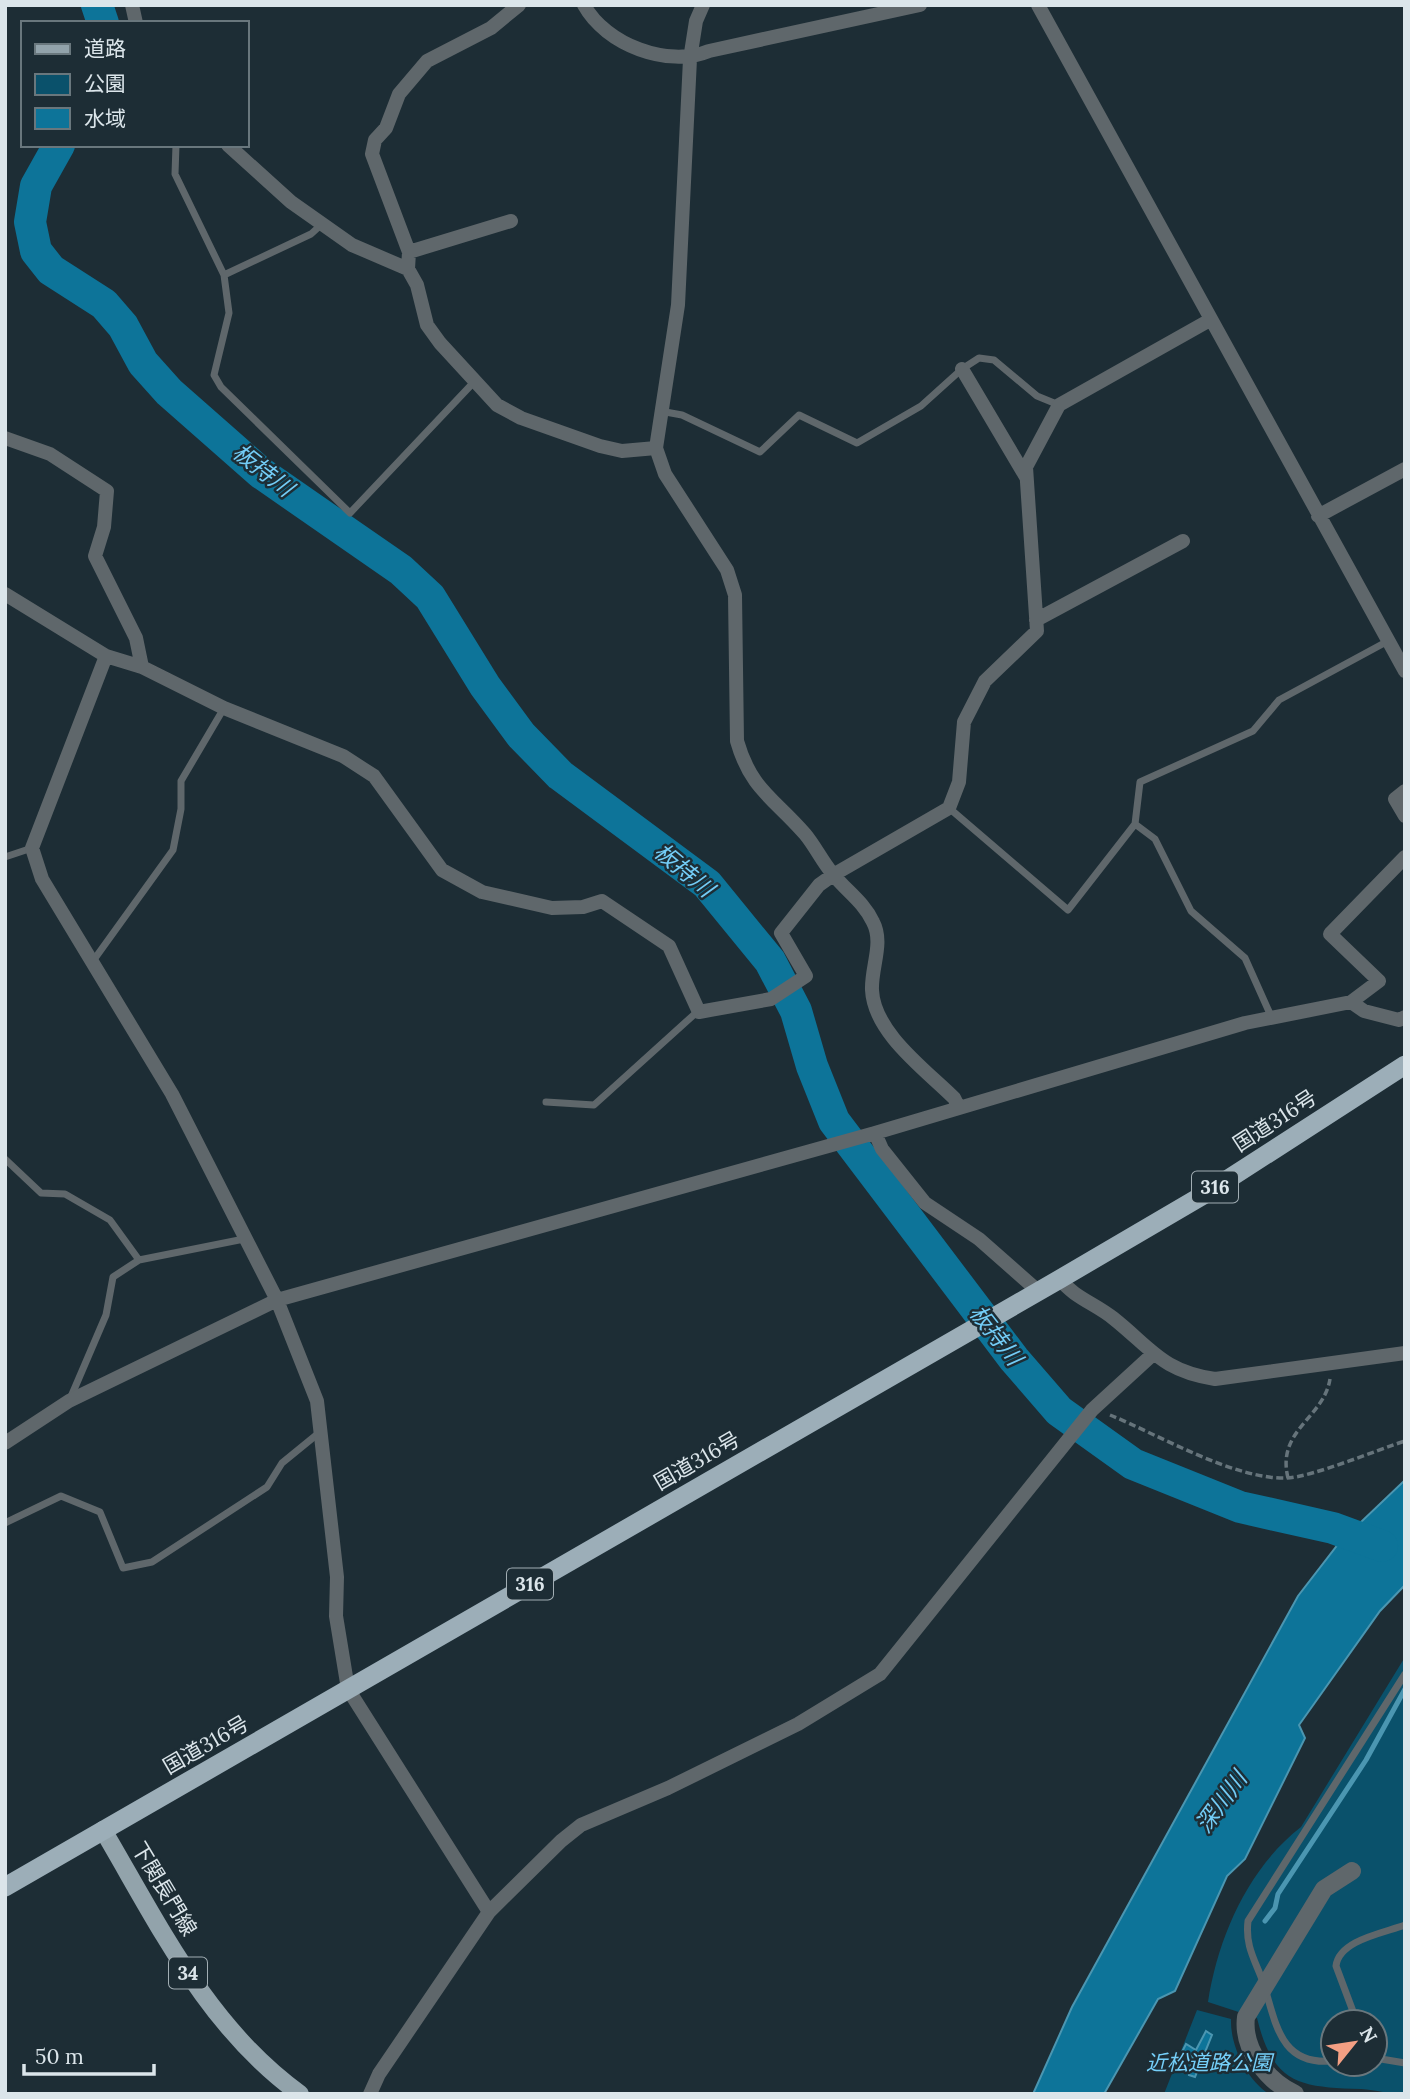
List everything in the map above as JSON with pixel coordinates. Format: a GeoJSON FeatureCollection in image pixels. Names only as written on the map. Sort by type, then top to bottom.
{"type":"FeatureCollection","features":[{"type":"Feature","properties":{"kind":"highway","name":"国道316号"},"geometry":{"type":"LineString","coordinates":[[5,1887],[1205,1194],[1405,1065]]}},
{"type":"Feature","properties":{"kind":"main road","name":"下関長門線"},"geometry":{"type":"LineString","coordinates":[[103,1830],[189,1976],[220,2020],[300,2094]]}},
{"type":"Feature","properties":{"kind":"street"},"geometry":{"type":"LineString","coordinates":[[519,5],[491,28],[427,61],[399,94],[386,128],[373,144],[372,154],[409,251],[408,269],[417,285],[427,325],[474,382],[497,405],[521,418],[622,451],[656,448]]}},
{"type":"Feature","properties":{"kind":"street"},"geometry":{"type":"LineString","coordinates":[[584,5],[593,22],[622,44],[690,59],[709,51],[920,5]]}},
{"type":"Feature","properties":{"kind":"street"},"geometry":{"type":"LineString","coordinates":[[703,5],[696,21],[690,59],[677,305],[659,411],[656,448],[665,474],[727,570],[735,595],[737,741],[743,764],[754,783],[806,834],[833,875],[858,897],[875,924],[878,944],[872,989],[875,1008],[892,1035],[954,1098],[959,1108]]}},
{"type":"Feature","properties":{"kind":"street"},"geometry":{"type":"LineString","coordinates":[[1038,5],[1405,671]]}},
{"type":"Feature","properties":{"kind":"street"},"geometry":{"type":"LineString","coordinates":[[230,147],[291,202],[352,245],[408,269]]}},
{"type":"Feature","properties":{"kind":"street"},"geometry":{"type":"LineString","coordinates":[[409,251],[511,221]]}},
{"type":"Feature","properties":{"kind":"street"},"geometry":{"type":"LineString","coordinates":[[5,594],[106,656],[142,667],[223,708],[342,757],[374,776],[442,870],[482,892],[552,908],[583,907],[603,901],[669,946],[698,1010],[771,999],[806,976],[781,933],[819,886],[833,875],[948,808],[960,782],[964,722],[985,681],[1037,631],[1026,467],[1059,405],[1210,320]]}},
{"type":"Feature","properties":{"kind":"street"},"geometry":{"type":"LineString","coordinates":[[962,369],[1026,477]]}},
{"type":"Feature","properties":{"kind":"street"},"geometry":{"type":"LineString","coordinates":[[5,438],[50,454],[107,491],[104,527],[95,556],[136,638],[142,667]]}},
{"type":"Feature","properties":{"kind":"street"},"geometry":{"type":"LineString","coordinates":[[1318,516],[1405,469]]}},
{"type":"Feature","properties":{"kind":"street"},"geometry":{"type":"LineString","coordinates":[[1036,620],[1183,541]]}},
{"type":"Feature","properties":{"kind":"street"},"geometry":{"type":"LineString","coordinates":[[106,656],[32,848],[42,879],[173,1094],[277,1300],[317,1401],[337,1577],[336,1616],[348,1689],[489,1912]]}},
{"type":"Feature","properties":{"kind":"street"},"geometry":{"type":"LineString","coordinates":[[1405,791],[1395,799],[1405,816]]}},
{"type":"Feature","properties":{"kind":"street"},"geometry":{"type":"LineString","coordinates":[[5,1443],[69,1401],[277,1300],[869,1135],[1270,1016],[1350,1002],[1379,981],[1330,934],[1405,857]]}},
{"type":"Feature","properties":{"kind":"street"},"geometry":{"type":"LineString","coordinates":[[1350,1002],[1364,1011],[1399,1020],[1405,1017]]}},
{"type":"Feature","properties":{"kind":"street"},"geometry":{"type":"LineString","coordinates":[[869,1135],[925,1203],[979,1239],[1038,1291]]}},
{"type":"Feature","properties":{"kind":"street"},"geometry":{"type":"LineString","coordinates":[[1059,1279],[1066,1287],[1113,1317],[1152,1355],[1189,1375],[1215,1379],[1405,1353]]}},
{"type":"Feature","properties":{"kind":"street"},"geometry":{"type":"LineString","coordinates":[[370,2094],[379,2074],[489,1912],[561,1841],[581,1825],[668,1788],[798,1724],[880,1674],[1095,1407],[1152,1355]]}},
{"type":"Feature","properties":{"kind":"street"},"geometry":{"type":"LineString","coordinates":[[1295,2094],[1277,2084],[1263,2069],[1247,2041],[1246,2017],[1324,1889],[1352,1871]]}},
{"type":"Feature","properties":{"kind":"lane"},"geometry":{"type":"LineString","coordinates":[[176,147],[175,174],[224,275],[229,313],[214,375],[221,387],[350,513],[474,382]]}},
{"type":"Feature","properties":{"kind":"lane"},"geometry":{"type":"LineString","coordinates":[[224,275],[311,234],[322,224]]}},
{"type":"Feature","properties":{"kind":"lane"},"geometry":{"type":"LineString","coordinates":[[659,411],[682,415],[760,452],[799,415],[857,443],[921,406],[962,369],[979,358],[994,360],[1037,396],[1059,405]]}},
{"type":"Feature","properties":{"kind":"lane"},"geometry":{"type":"LineString","coordinates":[[948,808],[1068,910],[1135,824],[1140,782],[1253,731],[1279,700],[1388,641]]}},
{"type":"Feature","properties":{"kind":"lane"},"geometry":{"type":"LineString","coordinates":[[93,961],[173,850],[181,809],[181,781],[223,708]]}},
{"type":"Feature","properties":{"kind":"lane"},"geometry":{"type":"LineString","coordinates":[[1135,824],[1155,839],[1191,911],[1245,958],[1270,1016]]}},
{"type":"Feature","properties":{"kind":"lane"},"geometry":{"type":"LineString","coordinates":[[5,857],[32,848]]}},
{"type":"Feature","properties":{"kind":"lane"},"geometry":{"type":"LineString","coordinates":[[546,1102],[594,1105],[698,1010]]}},
{"type":"Feature","properties":{"kind":"lane"},"geometry":{"type":"LineString","coordinates":[[5,1160],[41,1193],[65,1194],[110,1220],[139,1259]]}},
{"type":"Feature","properties":{"kind":"lane"},"geometry":{"type":"LineString","coordinates":[[69,1401],[106,1315],[113,1277],[139,1259],[244,1239]]}},
{"type":"Feature","properties":{"kind":"lane"},"geometry":{"type":"LineString","coordinates":[[5,1523],[61,1496],[100,1512],[123,1568],[152,1562],[268,1488],[282,1463],[320,1432]]}},
{"type":"Feature","properties":{"kind":"lane"},"geometry":{"type":"LineString","coordinates":[[1319,2060],[1306,2059],[1294,2053],[1283,2040],[1245,1939],[1248,1921],[1405,1674]]}},
{"type":"Feature","properties":{"kind":"lane"},"geometry":{"type":"LineString","coordinates":[[1352,2008],[1336,1960],[1352,1945],[1405,1925]]}},
{"type":"Feature","properties":{"kind":"path"},"geometry":{"type":"LineString","coordinates":[[1288,1478],[1285,1466],[1292,1442],[1302,1422],[1321,1404],[1328,1393],[1336,1364]]}},
{"type":"Feature","properties":{"kind":"path"},"geometry":{"type":"LineString","coordinates":[[1095,1407],[1220,1462],[1254,1474],[1288,1478],[1405,1441]]}},
{"type":"Feature","properties":{"kind":"green space"},"geometry":{"type":"Polygon","coordinates":[[[1405,1657],[1405,2094],[1321,2086],[1292,2078],[1271,2057],[1257,2018],[1208,2002],[1219,1953],[1238,1905],[1266,1862],[1301,1827],[1405,1657]]]}},
{"type":"Feature","properties":{"kind":"green space","name":"近松道路公園"},"geometry":{"type":"Polygon","coordinates":[[[1197,2010],[1231,2019],[1233,2040],[1241,2061],[1253,2080],[1269,2094],[1164,2094],[1197,2010]]]}},
{"type":"Feature","properties":{"kind":"water","name":"深川川"},"geometry":{"type":"Polygon","coordinates":[[[1405,1480],[1405,1585],[1380,1611],[1299,1725],[1305,1738],[1245,1859],[1227,1876],[1175,1991],[1158,1999],[1104,2094],[1033,2094],[1072,2007],[1298,1596],[1339,1543],[1405,1480]]]}},
{"type":"Feature","properties":{"kind":"water"},"geometry":{"type":"Polygon","coordinates":[[[1206,2031],[1212,2035],[1195,2077],[1189,2075],[1193,2056],[1182,2052],[1186,2044],[1196,2050],[1206,2031]]]}},
{"type":"Feature","properties":{"kind":"waterway","name":"板持川"},"geometry":{"type":"LineString","coordinates":[[97,5],[102,21]]}},
{"type":"Feature","properties":{"kind":"waterway","name":"板持川"},"geometry":{"type":"LineString","coordinates":[[58,147],[36,186],[30,222],[36,251],[51,270],[104,304],[123,326],[143,363],[169,392],[261,473],[401,570],[430,597],[485,686],[521,735],[560,775],[707,884],[770,961],[796,1011],[812,1066],[834,1121],[1014,1359],[1059,1411],[1133,1464],[1240,1507],[1333,1528],[1382,1546]]}},
{"type":"Feature","properties":{"kind":"waterway"},"geometry":{"type":"LineString","coordinates":[[1265,1921],[1275,1908],[1278,1894],[1366,1760],[1405,1689]]}}]}
